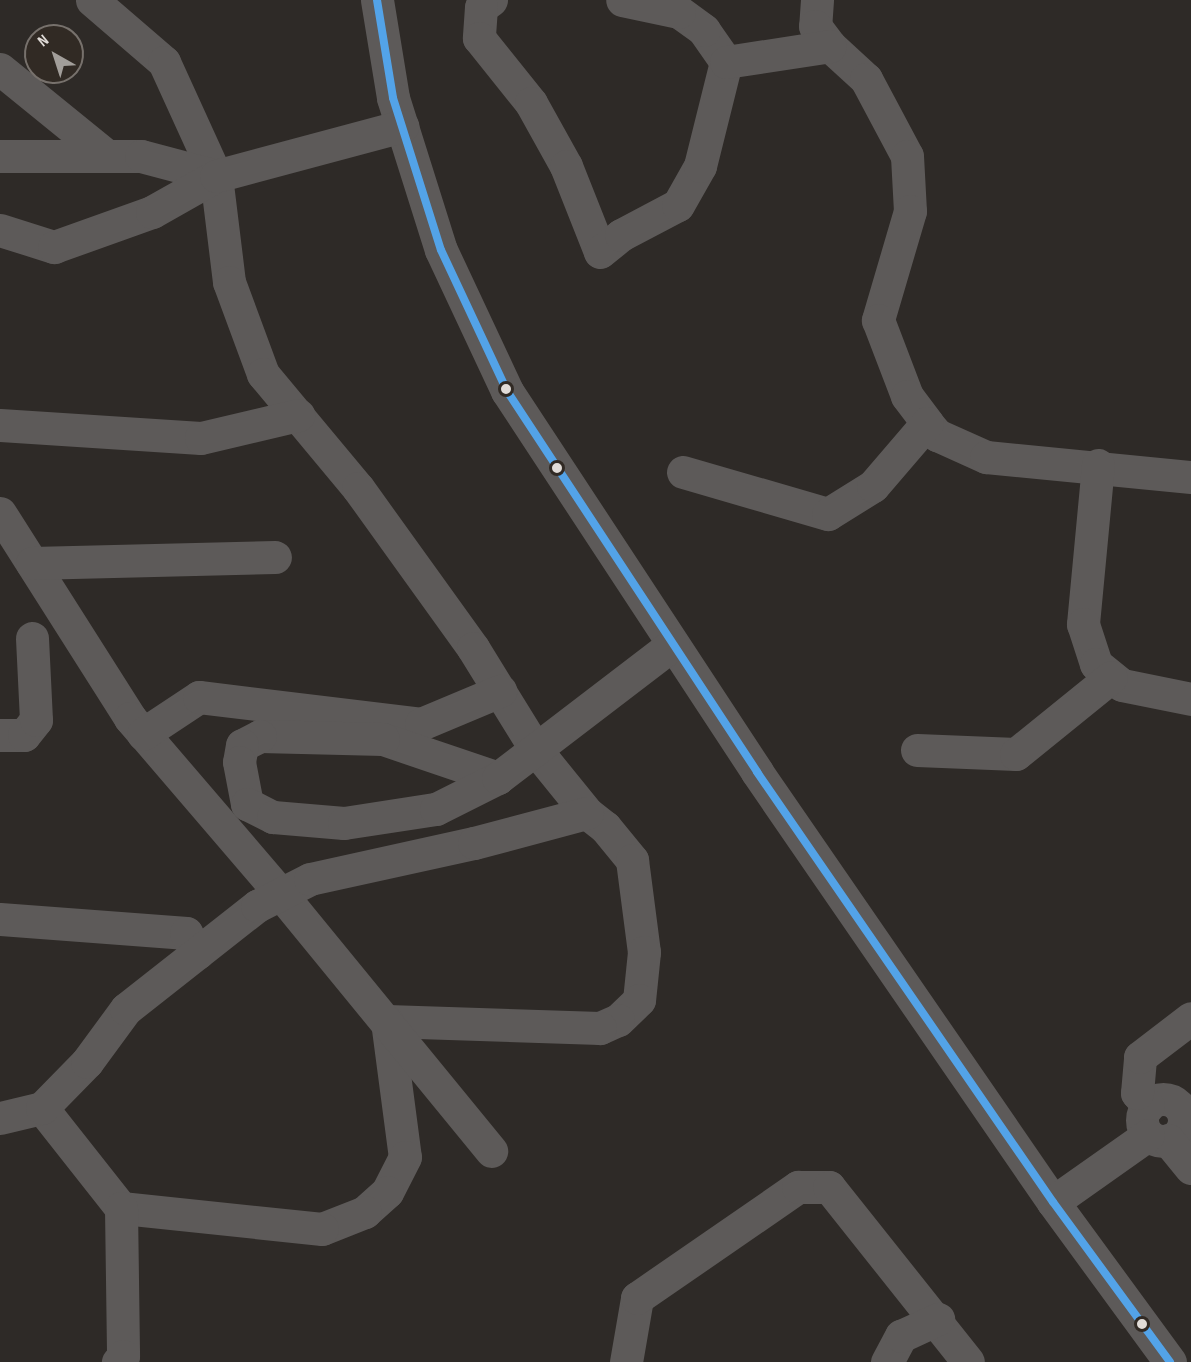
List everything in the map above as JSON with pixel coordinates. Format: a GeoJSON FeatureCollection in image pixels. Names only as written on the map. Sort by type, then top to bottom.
{"type":"FeatureCollection","features":[{"type":"Feature","properties":{"kind":"street"},"geometry":{"type":"LineString","coordinates":[[92,0],[164,63],[216,176],[229,282],[263,374],[358,488],[500,691],[536,750],[587,813],[605,827],[632,860],[644,952],[639,1000],[618,1020],[600,1028],[387,1021]]}},
{"type":"Feature","properties":{"kind":"street"},"geometry":{"type":"LineString","coordinates":[[377,0],[393,99],[441,250],[507,391],[673,644],[1053,1202],[1170,1362]]}},
{"type":"Feature","properties":{"kind":"street"},"geometry":{"type":"LineString","coordinates":[[491,0],[481,7],[479,38],[531,103],[566,166],[600,252],[621,235],[678,205],[700,166],[726,62],[704,30],[679,12],[622,0]]}},
{"type":"Feature","properties":{"kind":"street"},"geometry":{"type":"LineString","coordinates":[[818,0],[815,26],[830,46],[866,79],[907,156],[910,211],[878,320],[907,396],[927,423],[937,435],[986,457],[1098,465],[1191,477]]}},
{"type":"Feature","properties":{"kind":"street"},"geometry":{"type":"LineString","coordinates":[[726,62],[830,46]]}},
{"type":"Feature","properties":{"kind":"street"},"geometry":{"type":"LineString","coordinates":[[0,69],[107,156]]}},
{"type":"Feature","properties":{"kind":"street"},"geometry":{"type":"LineString","coordinates":[[0,230],[54,247],[152,212],[216,176],[402,126]]}},
{"type":"Feature","properties":{"kind":"street"},"geometry":{"type":"LineString","coordinates":[[0,156],[141,156],[216,176]]}},
{"type":"Feature","properties":{"kind":"street"},"geometry":{"type":"LineString","coordinates":[[0,425],[201,438],[297,415]]}},
{"type":"Feature","properties":{"kind":"street"},"geometry":{"type":"LineString","coordinates":[[683,472],[828,514],[873,486],[927,423]]}},
{"type":"Feature","properties":{"kind":"street"},"geometry":{"type":"LineString","coordinates":[[1098,465],[1083,624],[1096,664],[1122,685],[1191,699]]}},
{"type":"Feature","properties":{"kind":"street"},"geometry":{"type":"LineString","coordinates":[[0,513],[143,734],[387,1021],[491,1151]]}},
{"type":"Feature","properties":{"kind":"street"},"geometry":{"type":"LineString","coordinates":[[32,564],[274,557]]}},
{"type":"Feature","properties":{"kind":"street"},"geometry":{"type":"LineString","coordinates":[[0,735],[24,735],[36,720],[32,638]]}},
{"type":"Feature","properties":{"kind":"street"},"geometry":{"type":"LineString","coordinates":[[498,778],[383,739],[260,736],[242,745],[239,762],[247,804],[273,817],[344,822],[436,809],[498,778],[673,644]]}},
{"type":"Feature","properties":{"kind":"street"},"geometry":{"type":"LineString","coordinates":[[917,750],[1016,753],[1111,677]]}},
{"type":"Feature","properties":{"kind":"street"},"geometry":{"type":"LineString","coordinates":[[143,734],[199,697],[421,724],[500,691]]}},
{"type":"Feature","properties":{"kind":"street"},"geometry":{"type":"LineString","coordinates":[[0,1118],[42,1108],[87,1062],[126,1009],[256,906],[310,879],[474,843],[587,813]]}},
{"type":"Feature","properties":{"kind":"street"},"geometry":{"type":"LineString","coordinates":[[0,919],[186,933],[197,953]]}},
{"type":"Feature","properties":{"kind":"street"},"geometry":{"type":"LineString","coordinates":[[1191,1018],[1140,1057],[1137,1093],[1155,1127],[1191,1168]]}},
{"type":"Feature","properties":{"kind":"street"},"geometry":{"type":"LineString","coordinates":[[121,1208],[322,1229],[365,1212],[387,1192],[405,1157],[387,1021]]}},
{"type":"Feature","properties":{"kind":"street"},"geometry":{"type":"LineString","coordinates":[[42,1108],[121,1208],[123,1356],[118,1362]]}},
{"type":"Feature","properties":{"kind":"street"},"geometry":{"type":"LineString","coordinates":[[1053,1202],[1155,1127]]}},
{"type":"Feature","properties":{"kind":"street"},"geometry":{"type":"LineString","coordinates":[[626,1362],[637,1298],[798,1187],[829,1187],[938,1319],[968,1362]]}},
{"type":"Feature","properties":{"kind":"street"},"geometry":{"type":"LineString","coordinates":[[887,1362],[901,1336],[938,1319]]}},
{"type":"Feature","properties":{"kind":"street"},"geometry":{"type":"LineString","coordinates":[[938,1319],[944,1362]]}},
{"type":"Feature","properties":{"kind":"transit line"},"geometry":{"type":"LineString","coordinates":[[377,0],[393,98],[441,250],[507,391],[757,772],[1053,1202],[1170,1362]]}}]}
